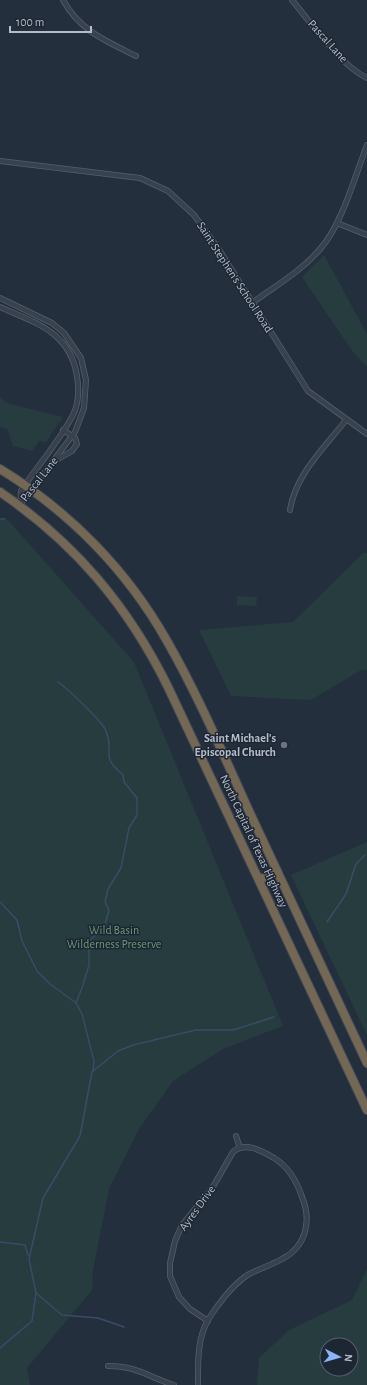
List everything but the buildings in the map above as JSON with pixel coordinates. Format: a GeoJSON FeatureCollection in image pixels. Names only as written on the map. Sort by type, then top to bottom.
{"type":"FeatureCollection","features":[{"type":"Feature","properties":{"kind":"highway","name":"North Capital of Texas Highway"},"geometry":{"type":"LineString","coordinates":[[0,469],[33,490],[68,519],[100,550],[128,582],[152,616],[193,691],[367,1063]]}},
{"type":"Feature","properties":{"kind":"highway","name":"North Capital of Texas Highway"},"geometry":{"type":"LineString","coordinates":[[0,492],[20,505],[57,536],[92,571],[116,600],[140,635],[168,687],[367,1110]]}},
{"type":"Feature","properties":{"kind":"highway"},"geometry":{"type":"LineString","coordinates":[[259,880],[277,871]]}},
{"type":"Feature","properties":{"kind":"street"},"geometry":{"type":"LineString","coordinates":[[63,0],[69,11],[88,32],[136,56]]}},
{"type":"Feature","properties":{"kind":"street","name":"Pascal Lane"},"geometry":{"type":"LineString","coordinates":[[292,0],[336,53],[367,78]]}},
{"type":"Feature","properties":{"kind":"street"},"geometry":{"type":"LineString","coordinates":[[252,303],[303,267],[322,248],[337,223],[367,145]]}},
{"type":"Feature","properties":{"kind":"street","name":"Saint Stephen's School Road"},"geometry":{"type":"LineString","coordinates":[[0,161],[140,178],[168,191],[194,215],[219,250],[308,391],[367,434]]}},
{"type":"Feature","properties":{"kind":"street"},"geometry":{"type":"LineString","coordinates":[[337,223],[367,235]]}},
{"type":"Feature","properties":{"kind":"street","name":"Pascal Lane"},"geometry":{"type":"LineString","coordinates":[[0,298],[52,323],[64,334],[74,345],[84,365],[86,380],[86,399],[80,421],[72,436],[33,490],[20,505]]}},
{"type":"Feature","properties":{"kind":"street","name":"Pascal Lane"},"geometry":{"type":"LineString","coordinates":[[0,307],[53,333],[62,341],[75,364],[78,387],[78,399],[72,417],[20,493],[20,505]]}},
{"type":"Feature","properties":{"kind":"street"},"geometry":{"type":"LineString","coordinates":[[23,317],[27,310]]}},
{"type":"Feature","properties":{"kind":"street"},"geometry":{"type":"LineString","coordinates":[[67,349],[74,345]]}},
{"type":"Feature","properties":{"kind":"street"},"geometry":{"type":"LineString","coordinates":[[72,417],[80,421]]}},
{"type":"Feature","properties":{"kind":"street"},"geometry":{"type":"LineString","coordinates":[[290,510],[292,496],[299,482],[346,420]]}},
{"type":"Feature","properties":{"kind":"street"},"geometry":{"type":"LineString","coordinates":[[52,464],[76,448],[77,442],[64,430]]}},
{"type":"Feature","properties":{"kind":"street"},"geometry":{"type":"LineString","coordinates":[[198,1385],[200,1345],[208,1320],[241,1280],[293,1251],[302,1240],[306,1227],[305,1205],[298,1186],[288,1170],[275,1159],[260,1151],[250,1147],[240,1148],[236,1136]]}},
{"type":"Feature","properties":{"kind":"street","name":"Ayres Drive"},"geometry":{"type":"LineString","coordinates":[[208,1320],[186,1305],[175,1292],[170,1276],[172,1254],[182,1225],[214,1185],[233,1152],[240,1148]]}},
{"type":"Feature","properties":{"kind":"street"},"geometry":{"type":"LineString","coordinates":[[108,1366],[134,1369],[174,1385]]}},
{"type":"Feature","properties":{"kind":"green space"},"geometry":{"type":"Polygon","coordinates":[[[324,255],[367,334],[367,367],[353,352],[302,277],[324,255]]]}},
{"type":"Feature","properties":{"kind":"green space"},"geometry":{"type":"Polygon","coordinates":[[[0,397],[6,403],[63,417],[46,442],[39,441],[32,451],[13,446],[7,429],[0,427],[0,397]]]}},
{"type":"Feature","properties":{"kind":"green space","name":"Wild Basin Wilderness Preserve"},"geometry":{"type":"Polygon","coordinates":[[[0,519],[8,520],[134,662],[283,1026],[223,1049],[173,1081],[139,1129],[109,1189],[93,1270],[92,1290],[27,1368],[30,1385],[0,1385],[0,519]]]}},
{"type":"Feature","properties":{"kind":"green space"},"geometry":{"type":"Polygon","coordinates":[[[363,553],[367,553],[367,670],[361,670],[311,700],[231,696],[199,630],[293,622],[363,553]]]}},
{"type":"Feature","properties":{"kind":"green space"},"geometry":{"type":"Polygon","coordinates":[[[237,596],[257,597],[256,606],[237,605],[237,596]]]}},
{"type":"Feature","properties":{"kind":"green space"},"geometry":{"type":"Polygon","coordinates":[[[367,842],[367,1035],[291,875],[367,842]]]}},
{"type":"Feature","properties":{"kind":"green space"},"geometry":{"type":"Polygon","coordinates":[[[367,1269],[367,1385],[257,1385],[259,1358],[289,1330],[352,1300],[367,1269]]]}},
{"type":"Feature","properties":{"kind":"waterway"},"geometry":{"type":"LineString","coordinates":[[0,519],[5,519]]}},
{"type":"Feature","properties":{"kind":"waterway"},"geometry":{"type":"LineString","coordinates":[[58,682],[85,706],[106,731],[109,744],[109,758],[111,763],[123,775],[124,782],[137,798],[137,815],[129,828],[121,868],[108,889],[105,902],[109,910],[104,928],[91,939],[89,943],[89,965],[76,1003]]}},
{"type":"Feature","properties":{"kind":"waterway"},"geometry":{"type":"LineString","coordinates":[[327,922],[346,894],[356,864],[365,855]]}},
{"type":"Feature","properties":{"kind":"waterway"},"geometry":{"type":"LineString","coordinates":[[0,902],[17,920],[22,941],[37,971],[50,984],[76,1003],[82,1014],[94,1061],[93,1071]]}},
{"type":"Feature","properties":{"kind":"waterway"},"geometry":{"type":"LineString","coordinates":[[36,1293],[29,1259],[43,1198],[80,1136],[92,1072],[118,1051],[133,1045],[196,1030],[233,1030],[274,1017]]}},
{"type":"Feature","properties":{"kind":"waterway"},"geometry":{"type":"LineString","coordinates":[[0,1242],[25,1245],[28,1255]]}},
{"type":"Feature","properties":{"kind":"waterway"},"geometry":{"type":"LineString","coordinates":[[0,1348],[32,1321],[36,1293],[62,1315],[98,1318],[124,1327]]}},
{"type":"Feature","properties":{"kind":"place","name":"Saint Michael's Episcopal Church"},"geometry":{"type":"Point","coordinates":[284,745]}}]}
